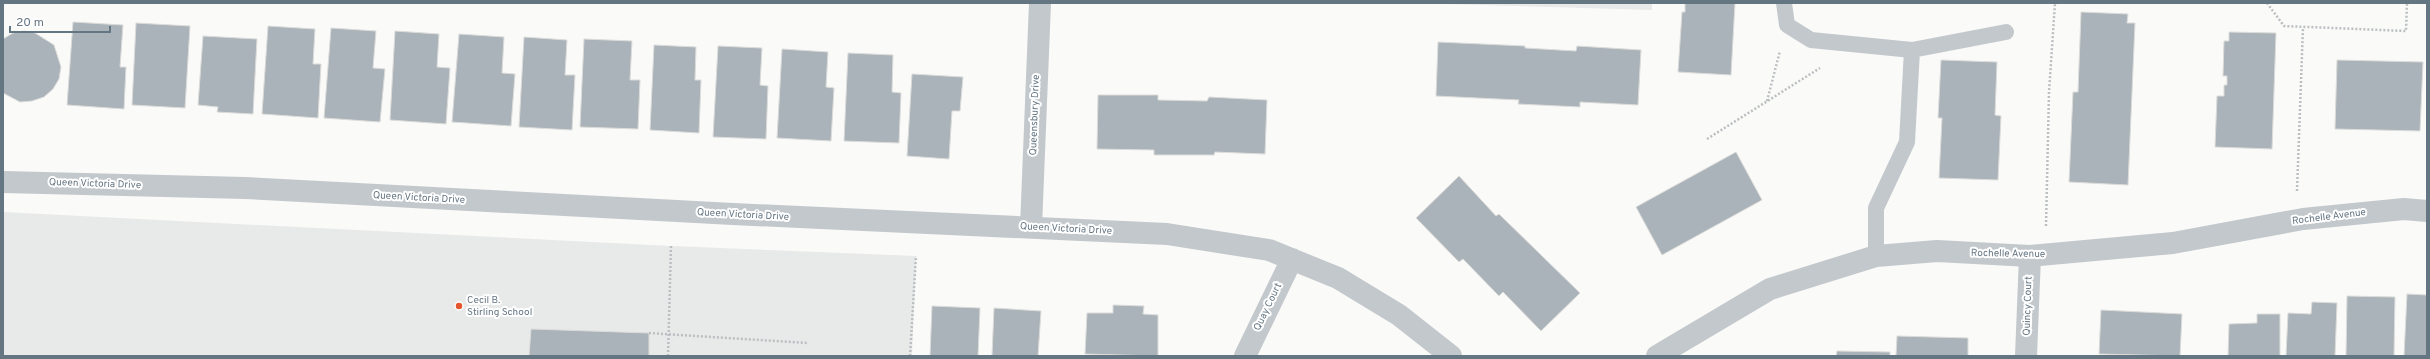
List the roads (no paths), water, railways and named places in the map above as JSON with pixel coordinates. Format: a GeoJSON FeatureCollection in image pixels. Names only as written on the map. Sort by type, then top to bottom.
{"type":"FeatureCollection","features":[{"type":"Feature","properties":{"kind":"street","name":"Queensbury Drive"},"geometry":{"type":"LineString","coordinates":[[1031,227],[1040,3]]}},
{"type":"Feature","properties":{"kind":"street","name":"Queen Victoria Drive"},"geometry":{"type":"LineString","coordinates":[[3,182],[245,188],[733,214],[1167,234],[1269,250],[1338,278],[1400,315],[1451,356]]}},
{"type":"Feature","properties":{"kind":"street","name":"Rochelle Avenue"},"geometry":{"type":"LineString","coordinates":[[1657,356],[1770,289],[1876,256],[1937,251],[2038,256],[2173,243],[2303,219],[2404,209],[2427,211]]}},
{"type":"Feature","properties":{"kind":"street","name":"Quincy Court"},"geometry":{"type":"LineString","coordinates":[[2026,356],[2038,256]]}},
{"type":"Feature","properties":{"kind":"street","name":"Quay Court"},"geometry":{"type":"LineString","coordinates":[[1245,356],[1292,259]]}},
{"type":"Feature","properties":{"kind":"lane"},"geometry":{"type":"LineString","coordinates":[[1784,3],[1787,25],[1811,40],[1912,50],[2006,32]]}},
{"type":"Feature","properties":{"kind":"lane"},"geometry":{"type":"LineString","coordinates":[[1876,256],[1876,208],[1907,142],[1912,50]]}},
{"type":"Feature","properties":{"kind":"place","name":"Cecil B. Stirling School"},"geometry":{"type":"Point","coordinates":[459,306]}}]}
